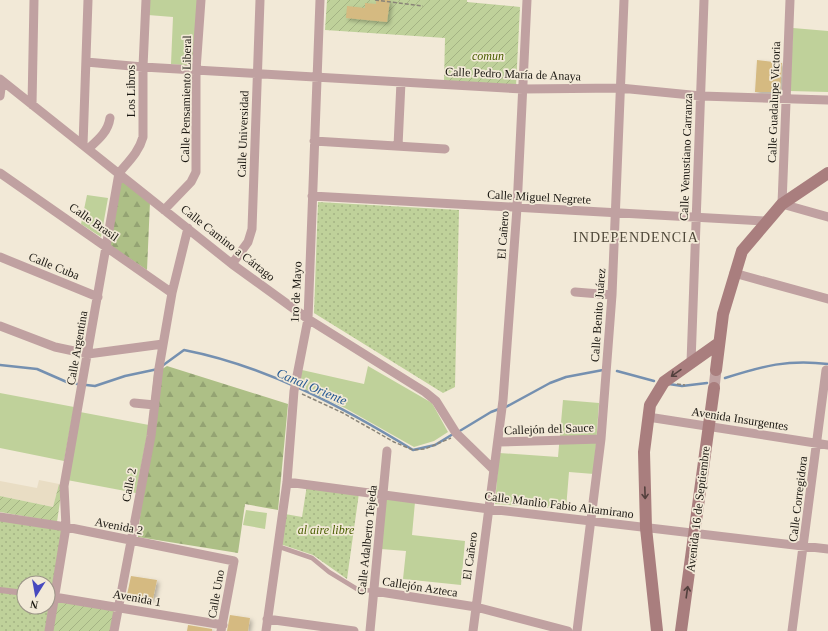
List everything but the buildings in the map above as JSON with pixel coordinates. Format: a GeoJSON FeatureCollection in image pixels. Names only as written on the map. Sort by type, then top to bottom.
{"type":"FeatureCollection","features":[{"type":"Feature","properties":{"kind":"main road"},"geometry":{"type":"LineString","coordinates":[[716,370],[723,314],[734,273],[742,252],[766,221],[782,204],[828,173]]}},
{"type":"Feature","properties":{"kind":"main road"},"geometry":{"type":"LineString","coordinates":[[657,631],[646,528],[644,452],[650,405],[664,382],[719,343]]}},
{"type":"Feature","properties":{"kind":"main road","name":"Avenida 16 de Septiembre"},"geometry":{"type":"LineString","coordinates":[[681,631],[714,388]]}},
{"type":"Feature","properties":{"kind":"street"},"geometry":{"type":"LineString","coordinates":[[32,105],[34,0]]}},
{"type":"Feature","properties":{"kind":"street"},"geometry":{"type":"LineString","coordinates":[[86,147],[88,0]]}},
{"type":"Feature","properties":{"kind":"street","name":"Los Libros"},"geometry":{"type":"LineString","coordinates":[[119,173],[136,154],[143,137],[143,67],[146,0]]}},
{"type":"Feature","properties":{"kind":"street","name":"Calle Pensamiento Liberal"},"geometry":{"type":"LineString","coordinates":[[164,210],[191,182],[196,172],[196,70],[201,0]]}},
{"type":"Feature","properties":{"kind":"street","name":"Calle Universidad"},"geometry":{"type":"LineString","coordinates":[[232,264],[248,242],[252,229],[260,0]]}},
{"type":"Feature","properties":{"kind":"street","name":"1ro de Mayo"},"geometry":{"type":"LineString","coordinates":[[266,631],[287,482],[294,391],[308,319],[320,0]]}},
{"type":"Feature","properties":{"kind":"street","name":"El Cañero"},"geometry":{"type":"LineString","coordinates":[[473,631],[503,400],[517,208],[527,0]]}},
{"type":"Feature","properties":{"kind":"street","name":"Calle Benito Juárez"},"geometry":{"type":"LineString","coordinates":[[578,631],[602,439],[617,213],[624,0]]}},
{"type":"Feature","properties":{"kind":"street","name":"Calle Venustiano Carranza"},"geometry":{"type":"LineString","coordinates":[[690,363],[704,0]]}},
{"type":"Feature","properties":{"kind":"street","name":"Calle Guadalupe Victoria"},"geometry":{"type":"LineString","coordinates":[[782,204],[790,0]]}},
{"type":"Feature","properties":{"kind":"street","name":"Calle Pedro María de Anaya"},"geometry":{"type":"LineString","coordinates":[[86,62],[143,67],[523,89],[620,88],[701,96],[828,100]]}},
{"type":"Feature","properties":{"kind":"street"},"geometry":{"type":"LineString","coordinates":[[0,96],[1,80]]}},
{"type":"Feature","properties":{"kind":"street","name":"Calle Camino a Cártago"},"geometry":{"type":"LineString","coordinates":[[1,80],[232,264],[308,319],[425,392],[436,402],[455,432],[494,470]]}},
{"type":"Feature","properties":{"kind":"street"},"geometry":{"type":"LineString","coordinates":[[398,146],[401,82]]}},
{"type":"Feature","properties":{"kind":"street"},"geometry":{"type":"LineString","coordinates":[[86,147],[106,132],[109,126],[110,118]]}},
{"type":"Feature","properties":{"kind":"street"},"geometry":{"type":"LineString","coordinates":[[314,140],[445,149]]}},
{"type":"Feature","properties":{"kind":"street","name":"Calle Brasil"},"geometry":{"type":"LineString","coordinates":[[0,173],[172,293]]}},
{"type":"Feature","properties":{"kind":"street","name":"Calle Argentina"},"geometry":{"type":"LineString","coordinates":[[56,575],[66,527],[64,486],[119,173]]}},
{"type":"Feature","properties":{"kind":"street","name":"Calle Miguel Negrete"},"geometry":{"type":"LineString","coordinates":[[312,196],[766,221]]}},
{"type":"Feature","properties":{"kind":"street"},"geometry":{"type":"LineString","coordinates":[[782,204],[828,217]]}},
{"type":"Feature","properties":{"kind":"street","name":"Calle 2"},"geometry":{"type":"LineString","coordinates":[[114,631],[151,436],[163,344],[172,293],[188,228]]}},
{"type":"Feature","properties":{"kind":"street","name":"Calle Cuba"},"geometry":{"type":"LineString","coordinates":[[0,257],[98,297]]}},
{"type":"Feature","properties":{"kind":"street"},"geometry":{"type":"LineString","coordinates":[[734,273],[828,299]]}},
{"type":"Feature","properties":{"kind":"street"},"geometry":{"type":"LineString","coordinates":[[575,292],[612,295]]}},
{"type":"Feature","properties":{"kind":"street"},"geometry":{"type":"LineString","coordinates":[[0,326],[55,347],[88,354],[163,344]]}},
{"type":"Feature","properties":{"kind":"street"},"geometry":{"type":"LineString","coordinates":[[714,388],[716,370]]}},
{"type":"Feature","properties":{"kind":"street","name":"Calle Corregidora"},"geometry":{"type":"LineString","coordinates":[[792,631],[826,370]]}},
{"type":"Feature","properties":{"kind":"street"},"geometry":{"type":"LineString","coordinates":[[134,403],[155,405]]}},
{"type":"Feature","properties":{"kind":"street","name":"Avenida Insurgentes"},"geometry":{"type":"LineString","coordinates":[[648,417],[828,445]]}},
{"type":"Feature","properties":{"kind":"street","name":"Callejón del Sauce"},"geometry":{"type":"LineString","coordinates":[[498,442],[602,439]]}},
{"type":"Feature","properties":{"kind":"street","name":"Calle Adalberto Tejeda"},"geometry":{"type":"LineString","coordinates":[[370,631],[387,451]]}},
{"type":"Feature","properties":{"kind":"street","name":"Calle Manlio Fabio Altamirano"},"geometry":{"type":"LineString","coordinates":[[287,482],[384,493],[489,509],[828,549]]}},
{"type":"Feature","properties":{"kind":"street","name":"Avenida 2"},"geometry":{"type":"LineString","coordinates":[[0,518],[66,527],[234,561]]}},
{"type":"Feature","properties":{"kind":"street","name":"Calle Uno"},"geometry":{"type":"LineString","coordinates":[[222,628],[234,561]]}},
{"type":"Feature","properties":{"kind":"street"},"geometry":{"type":"LineString","coordinates":[[0,590],[16,592]]}},
{"type":"Feature","properties":{"kind":"street","name":"Callejón Azteca"},"geometry":{"type":"LineString","coordinates":[[374,591],[476,607],[568,631]]}},
{"type":"Feature","properties":{"kind":"street","name":"Avenida 1"},"geometry":{"type":"LineString","coordinates":[[56,597],[118,607],[222,628]]}},
{"type":"Feature","properties":{"kind":"street","name":"Calle Argentina"},"geometry":{"type":"LineString","coordinates":[[49,631],[50,615]]}},
{"type":"Feature","properties":{"kind":"street"},"geometry":{"type":"LineString","coordinates":[[267,619],[354,631]]}},
{"type":"Feature","properties":{"kind":"lane","name":"Callejón Azteca"},"geometry":{"type":"LineString","coordinates":[[278,546],[312,558],[329,572],[357,589],[374,591]]}},
{"type":"Feature","properties":{"kind":"path"},"geometry":{"type":"LineString","coordinates":[[375,0],[423,6]]}},
{"type":"Feature","properties":{"kind":"path"},"geometry":{"type":"LineString","coordinates":[[294,391],[343,412],[394,442],[413,450],[426,449],[455,432]]}},
{"type":"Feature","properties":{"kind":"shaded area"},"geometry":{"type":"Polygon","coordinates":[[[39,480],[59,484],[53,507],[0,496],[0,481],[37,488],[39,480]]]}},
{"type":"Feature","properties":{"kind":"green space"},"geometry":{"type":"Polygon","coordinates":[[[149,0],[198,0],[193,66],[171,64],[173,17],[148,15],[149,0]]]}},
{"type":"Feature","properties":{"kind":"green space","name":"comun"},"geometry":{"type":"Polygon","coordinates":[[[327,0],[467,0],[467,2],[520,7],[516,86],[444,82],[445,38],[325,30],[327,0]]]}},
{"type":"Feature","properties":{"kind":"green space"},"geometry":{"type":"Polygon","coordinates":[[[793,28],[828,31],[828,92],[790,91],[793,28]]]}},
{"type":"Feature","properties":{"kind":"green space"},"geometry":{"type":"Polygon","coordinates":[[[120,178],[150,202],[147,270],[109,245],[120,178]]]}},
{"type":"Feature","properties":{"kind":"green space"},"geometry":{"type":"Polygon","coordinates":[[[87,195],[108,198],[101,237],[81,224],[87,195]]]}},
{"type":"Feature","properties":{"kind":"green space"},"geometry":{"type":"Polygon","coordinates":[[[318,202],[459,210],[455,387],[443,393],[314,313],[318,202]]]}},
{"type":"Feature","properties":{"kind":"green space"},"geometry":{"type":"Polygon","coordinates":[[[167,366],[288,404],[278,510],[245,504],[238,553],[138,537],[154,374],[167,366]]]}},
{"type":"Feature","properties":{"kind":"green space"},"geometry":{"type":"Polygon","coordinates":[[[368,366],[432,403],[448,432],[434,441],[414,447],[345,408],[298,386],[302,370],[364,384],[368,366]]]}},
{"type":"Feature","properties":{"kind":"green space"},"geometry":{"type":"Polygon","coordinates":[[[0,393],[74,407],[64,461],[0,448],[0,393]]]}},
{"type":"Feature","properties":{"kind":"green space"},"geometry":{"type":"Polygon","coordinates":[[[563,400],[599,403],[594,474],[569,472],[566,509],[495,504],[499,453],[558,457],[563,400]]]}},
{"type":"Feature","properties":{"kind":"green space"},"geometry":{"type":"Polygon","coordinates":[[[80,412],[149,425],[136,493],[67,480],[80,412]]]}},
{"type":"Feature","properties":{"kind":"green space"},"geometry":{"type":"Polygon","coordinates":[[[59,484],[62,488],[57,522],[0,512],[0,496],[53,507],[59,484]]]}},
{"type":"Feature","properties":{"kind":"green space","name":"al aire libre"},"geometry":{"type":"Polygon","coordinates":[[[307,485],[359,493],[347,579],[313,555],[280,544],[285,514],[302,517],[307,485]]]}},
{"type":"Feature","properties":{"kind":"green space","name":"al aire libre"},"geometry":{"type":"Polygon","coordinates":[[[386,499],[415,502],[412,535],[465,541],[461,585],[403,579],[406,551],[381,549],[386,499]]]}},
{"type":"Feature","properties":{"kind":"green space"},"geometry":{"type":"Polygon","coordinates":[[[246,510],[267,513],[265,529],[243,525],[246,510]]]}},
{"type":"Feature","properties":{"kind":"green space"},"geometry":{"type":"Polygon","coordinates":[[[0,518],[64,529],[56,580],[56,575],[16,575],[16,615],[51,615],[48,631],[0,631],[0,518]]]}},
{"type":"Feature","properties":{"kind":"green space"},"geometry":{"type":"Polygon","coordinates":[[[57,601],[114,611],[111,631],[52,631],[55,615],[56,615],[57,601]]]}},
{"type":"Feature","properties":{"kind":"waterway","name":"Canal Oriente"},"geometry":{"type":"LineString","coordinates":[[162,366],[184,350],[245,366],[303,390],[359,418],[413,450],[435,445],[453,434]]}},
{"type":"Feature","properties":{"kind":"waterway","name":"Canal Oriente"},"geometry":{"type":"LineString","coordinates":[[725,378],[764,367],[788,363],[800,362],[828,364]]}},
{"type":"Feature","properties":{"kind":"waterway","name":"Canal Oriente"},"geometry":{"type":"LineString","coordinates":[[0,365],[37,369],[69,383],[95,386],[125,376],[158,369]]}},
{"type":"Feature","properties":{"kind":"waterway","name":"Canal Oriente"},"geometry":{"type":"LineString","coordinates":[[504,408],[550,383],[566,377],[603,370]]}},
{"type":"Feature","properties":{"kind":"waterway","name":"Canal Oriente"},"geometry":{"type":"LineString","coordinates":[[617,371],[654,381]]}},
{"type":"Feature","properties":{"kind":"waterway","name":"Canal Oriente"},"geometry":{"type":"LineString","coordinates":[[669,384],[682,386],[707,383]]}},
{"type":"Feature","properties":{"kind":"waterway","name":"Canal Oriente"},"geometry":{"type":"LineString","coordinates":[[458,432],[491,412],[499,409]]}},
{"type":"Feature","properties":{"kind":"district","name":"INDEPENDENCIA"},"geometry":{"type":"Point","coordinates":[636,237]}}]}
